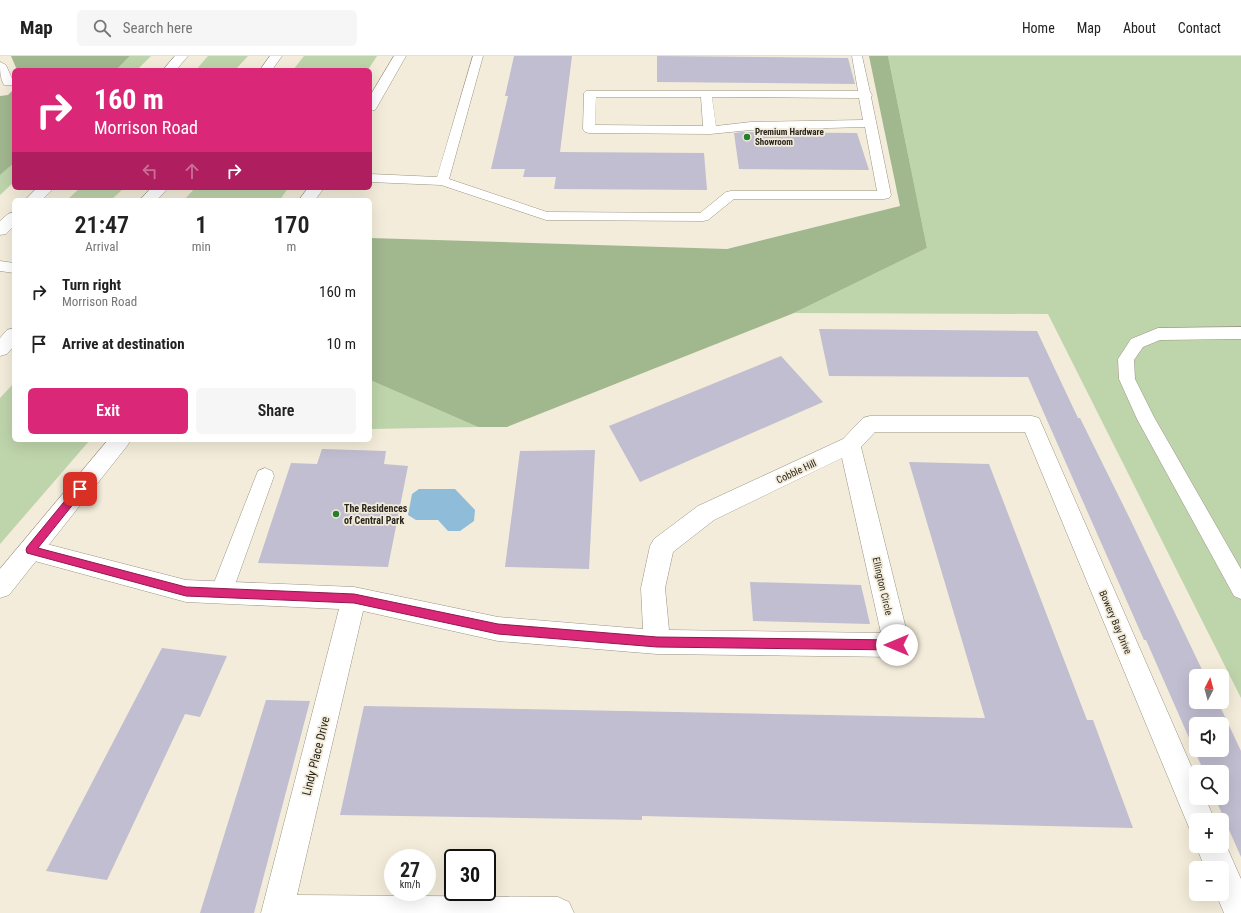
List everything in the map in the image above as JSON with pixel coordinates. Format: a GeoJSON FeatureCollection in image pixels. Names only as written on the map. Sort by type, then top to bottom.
{"type":"FeatureCollection","features":[{"type":"Feature","properties":{"kind":"main road"},"geometry":{"type":"LineString","coordinates":[[171,68],[182,56]]}},
{"type":"Feature","properties":{"kind":"main road"},"geometry":{"type":"LineString","coordinates":[[267,68],[276,56]]}},
{"type":"Feature","properties":{"kind":"main road"},"geometry":{"type":"LineString","coordinates":[[372,104],[400,56]]}},
{"type":"Feature","properties":{"kind":"main road"},"geometry":{"type":"LineString","coordinates":[[35,198],[44,190]]}},
{"type":"Feature","properties":{"kind":"main road"},"geometry":{"type":"LineString","coordinates":[[150,198],[158,190]]}},
{"type":"Feature","properties":{"kind":"main road"},"geometry":{"type":"LineString","coordinates":[[0,230],[12,219]]}},
{"type":"Feature","properties":{"kind":"main road"},"geometry":{"type":"LineString","coordinates":[[0,349],[12,337]]}},
{"type":"Feature","properties":{"kind":"main road","name":"Cobble Hill"},"geometry":{"type":"LineString","coordinates":[[657,642],[652,588],[662,546],[706,513],[850,445],[870,424],[1032,424]]}},
{"type":"Feature","properties":{"kind":"main road","name":"Bowery Bay Drive"},"geometry":{"type":"LineString","coordinates":[[1032,424],[1197,813]]}},
{"type":"Feature","properties":{"kind":"main road"},"geometry":{"type":"LineString","coordinates":[[0,586],[118,442]]}},
{"type":"Feature","properties":{"kind":"main road","name":"Ellington Circle"},"geometry":{"type":"LineString","coordinates":[[31,550],[186,591],[354,598],[498,629],[657,642],[897,645],[850,445]]}},
{"type":"Feature","properties":{"kind":"main road","name":"Lindy Place Drive"},"geometry":{"type":"LineString","coordinates":[[278,912],[354,598]]}},
{"type":"Feature","properties":{"kind":"main road"},"geometry":{"type":"LineString","coordinates":[[1229,887],[1240,913]]}},
{"type":"Feature","properties":{"kind":"main road"},"geometry":{"type":"LineString","coordinates":[[278,912],[558,913]]}},
{"type":"Feature","properties":{"kind":"lane"},"geometry":{"type":"LineString","coordinates":[[442,181],[478,56]]}},
{"type":"Feature","properties":{"kind":"lane"},"geometry":{"type":"LineString","coordinates":[[372,178],[442,181],[546,216],[703,217],[731,195],[884,195],[858,56]]}},
{"type":"Feature","properties":{"kind":"lane"},"geometry":{"type":"LineString","coordinates":[[0,65],[8,83]]}},
{"type":"Feature","properties":{"kind":"lane"},"geometry":{"type":"LineString","coordinates":[[866,95],[590,93],[589,129],[710,130],[751,126],[871,123]]}},
{"type":"Feature","properties":{"kind":"lane"},"geometry":{"type":"LineString","coordinates":[[706,94],[710,130]]}},
{"type":"Feature","properties":{"kind":"lane"},"geometry":{"type":"LineString","coordinates":[[0,266],[12,268]]}},
{"type":"Feature","properties":{"kind":"lane"},"geometry":{"type":"LineString","coordinates":[[1241,333],[1158,334],[1137,343],[1126,359],[1127,379],[1146,419],[1241,589]]}},
{"type":"Feature","properties":{"kind":"lane"},"geometry":{"type":"LineString","coordinates":[[221,593],[265,476]]}},
{"type":"Feature","properties":{"kind":"green space"},"geometry":{"type":"Polygon","coordinates":[[[11,56],[130,56],[118,68],[16,68],[11,56]]]}},
{"type":"Feature","properties":{"kind":"green space"},"geometry":{"type":"Polygon","coordinates":[[[130,56],[151,56],[139,68],[118,68],[130,56]]]}},
{"type":"Feature","properties":{"kind":"green space"},"geometry":{"type":"Polygon","coordinates":[[[208,56],[248,56],[237,68],[198,68],[208,56]]]}},
{"type":"Feature","properties":{"kind":"green space"},"geometry":{"type":"Polygon","coordinates":[[[304,56],[377,56],[369,68],[295,68],[304,56]]]}},
{"type":"Feature","properties":{"kind":"green space"},"geometry":{"type":"Polygon","coordinates":[[[869,56],[888,56],[927,248],[794,313],[507,427],[478,427],[372,381],[372,238],[727,249],[900,206],[869,56]]]}},
{"type":"Feature","properties":{"kind":"green space"},"geometry":{"type":"Polygon","coordinates":[[[888,56],[1241,56],[1241,698],[1229,674],[1229,669],[1226,669],[1048,314],[794,313],[927,248],[888,56]]]}},
{"type":"Feature","properties":{"kind":"green space"},"geometry":{"type":"Polygon","coordinates":[[[12,91],[12,165],[0,175],[0,96],[8,95],[12,91]]]}},
{"type":"Feature","properties":{"kind":"green space"},"geometry":{"type":"Polygon","coordinates":[[[12,165],[12,184],[0,195],[0,175],[12,165]]]}},
{"type":"Feature","properties":{"kind":"green space"},"geometry":{"type":"Polygon","coordinates":[[[78,190],[122,190],[113,198],[69,198],[78,190]]]}},
{"type":"Feature","properties":{"kind":"green space"},"geometry":{"type":"Polygon","coordinates":[[[193,190],[287,190],[281,198],[186,198],[193,190]]]}},
{"type":"Feature","properties":{"kind":"green space"},"geometry":{"type":"Polygon","coordinates":[[[372,381],[478,427],[372,429],[372,381]]]}},
{"type":"Feature","properties":{"kind":"green space"},"geometry":{"type":"Polygon","coordinates":[[[12,385],[12,442],[88,442],[0,544],[0,398],[12,385]]]}},
{"type":"Feature","properties":{"kind":"water"},"geometry":{"type":"Polygon","coordinates":[[[419,489],[455,489],[475,510],[474,521],[460,531],[448,531],[438,520],[416,520],[408,515],[412,494],[419,489]]]}},
{"type":"Feature","properties":{"kind":"building"},"geometry":{"type":"Polygon","coordinates":[[[514,56],[572,56],[560,152],[704,153],[707,190],[554,189],[556,177],[523,177],[525,169],[491,169],[508,96],[505,96],[514,56]]]}},
{"type":"Feature","properties":{"kind":"building"},"geometry":{"type":"Polygon","coordinates":[[[657,56],[848,58],[855,84],[657,82],[657,56]]]}},
{"type":"Feature","properties":{"kind":"building"},"geometry":{"type":"Polygon","coordinates":[[[734,133],[857,133],[869,170],[739,169],[734,133]]]}},
{"type":"Feature","properties":{"kind":"building"},"geometry":{"type":"Polygon","coordinates":[[[819,329],[1037,331],[1078,418],[1080,418],[1131,521],[1202,669],[1189,669],[1189,709],[1221,709],[1225,717],[1189,717],[1189,738],[1146,640],[1144,640],[1028,377],[829,376],[819,329]]]}},
{"type":"Feature","properties":{"kind":"building"},"geometry":{"type":"Polygon","coordinates":[[[781,356],[823,402],[640,482],[609,426],[781,356]]]}},
{"type":"Feature","properties":{"kind":"building","name":"The Residences of Central Park"},"geometry":{"type":"Polygon","coordinates":[[[322,449],[386,451],[384,464],[408,466],[388,567],[258,563],[291,463],[317,464],[322,449]]]}},
{"type":"Feature","properties":{"kind":"building"},"geometry":{"type":"Polygon","coordinates":[[[595,450],[589,569],[505,567],[520,451],[595,450]]]}},
{"type":"Feature","properties":{"kind":"building"},"geometry":{"type":"Polygon","coordinates":[[[909,462],[989,464],[1087,720],[1093,720],[1133,828],[642,816],[642,820],[340,815],[364,706],[985,718],[909,462]]]}},
{"type":"Feature","properties":{"kind":"building"},"geometry":{"type":"Polygon","coordinates":[[[750,582],[861,585],[870,624],[753,621],[750,582]]]}},
{"type":"Feature","properties":{"kind":"building"},"geometry":{"type":"Polygon","coordinates":[[[162,648],[227,656],[200,717],[185,714],[107,880],[46,871],[162,648]]]}},
{"type":"Feature","properties":{"kind":"building"},"geometry":{"type":"Polygon","coordinates":[[[266,700],[310,701],[254,913],[200,913],[266,700]]]}},
{"type":"Feature","properties":{"kind":"building"},"geometry":{"type":"Polygon","coordinates":[[[1229,725],[1241,751],[1241,857],[1229,830],[1229,813],[1222,813],[1218,805],[1229,805],[1229,765],[1201,765],[1197,757],[1229,757],[1229,725]]]}},
{"type":"Feature","properties":{"kind":"place","name":"Premium Hardware Showroom"},"geometry":{"type":"Point","coordinates":[747,137]}},
{"type":"Feature","properties":{"kind":"place","name":"The Residences of Central Park"},"geometry":{"type":"Point","coordinates":[336,514]}},
{"type":"Feature","properties":{"kind":"route"},"geometry":{"type":"LineString","coordinates":[[80,489],[31,550],[186,591],[354,598],[498,629],[657,642],[897,645]]}}]}
